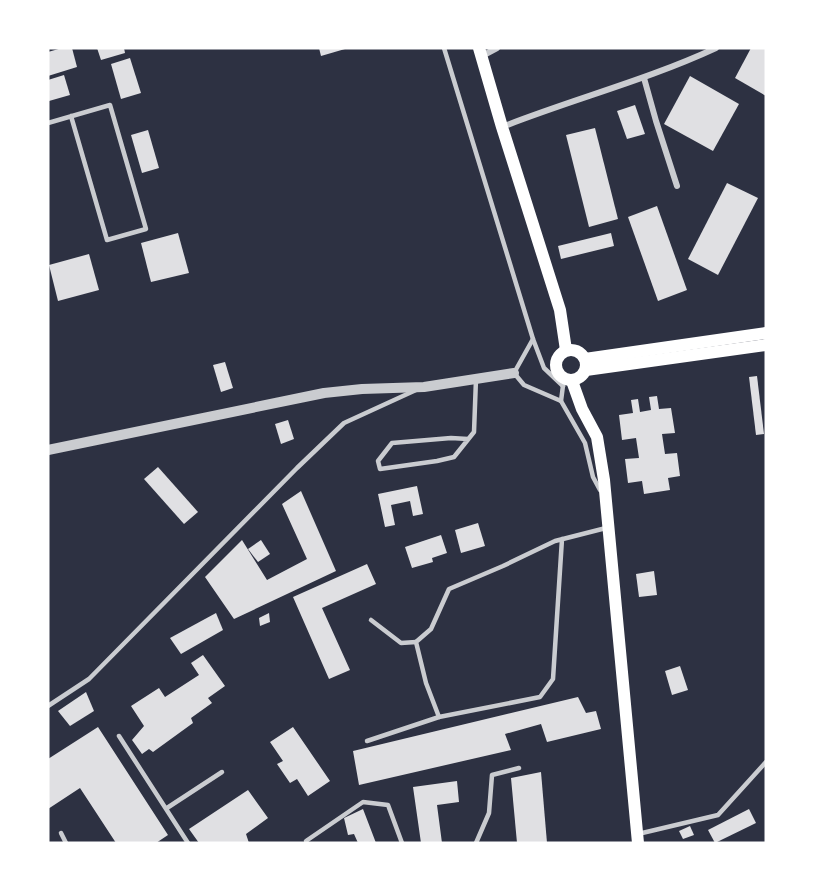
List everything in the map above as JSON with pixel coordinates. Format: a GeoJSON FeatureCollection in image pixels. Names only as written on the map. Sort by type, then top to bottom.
{"type":"FeatureCollection","features":[{"type":"Feature","properties":{"kind":"main road"},"geometry":{"type":"LineString","coordinates":[[480,52],[560,310],[566,350]]}},
{"type":"Feature","properties":{"kind":"main road"},"geometry":{"type":"LineString","coordinates":[[586,365],[766,333]]}},
{"type":"Feature","properties":{"kind":"main road"},"geometry":{"type":"LineString","coordinates":[[586,365],[766,345]]}},
{"type":"Feature","properties":{"kind":"main road"},"geometry":{"type":"LineString","coordinates":[[566,382],[580,378],[586,365],[581,354],[575,350],[566,350],[562,353],[556,361],[556,370],[566,382],[597,437],[609,528],[638,839]]}},
{"type":"Feature","properties":{"kind":"street"},"geometry":{"type":"LineString","coordinates":[[480,52],[497,48]]}},
{"type":"Feature","properties":{"kind":"street"},"geometry":{"type":"LineString","coordinates":[[502,127],[644,78],[716,48]]}},
{"type":"Feature","properties":{"kind":"street"},"geometry":{"type":"LineString","coordinates":[[644,78],[678,186]]}},
{"type":"Feature","properties":{"kind":"street"},"geometry":{"type":"LineString","coordinates":[[48,450],[324,393],[424,387],[514,373]]}},
{"type":"Feature","properties":{"kind":"lane"},"geometry":{"type":"LineString","coordinates":[[444,48],[533,339],[544,368],[566,382],[561,401]]}},
{"type":"Feature","properties":{"kind":"lane"},"geometry":{"type":"LineString","coordinates":[[48,123],[71,116],[110,105],[146,229],[107,240],[71,116]]}},
{"type":"Feature","properties":{"kind":"lane"},"geometry":{"type":"LineString","coordinates":[[533,339],[514,373],[524,385],[561,401],[585,442],[593,477],[606,499]]}},
{"type":"Feature","properties":{"kind":"lane"},"geometry":{"type":"LineString","coordinates":[[468,439],[451,438],[392,444],[378,461],[380,468],[453,457],[474,432],[476,379]]}},
{"type":"Feature","properties":{"kind":"lane"},"geometry":{"type":"LineString","coordinates":[[48,706],[89,679],[344,423],[424,387]]}},
{"type":"Feature","properties":{"kind":"lane"},"geometry":{"type":"LineString","coordinates":[[371,620],[402,644],[416,642],[431,629],[449,589],[555,541],[609,528]]}},
{"type":"Feature","properties":{"kind":"lane"},"geometry":{"type":"LineString","coordinates":[[367,741],[439,717],[540,697],[553,679],[562,539]]}},
{"type":"Feature","properties":{"kind":"lane"},"geometry":{"type":"LineString","coordinates":[[416,642],[426,682],[439,717]]}},
{"type":"Feature","properties":{"kind":"lane"},"geometry":{"type":"LineString","coordinates":[[119,736],[188,843]]}},
{"type":"Feature","properties":{"kind":"lane"},"geometry":{"type":"LineString","coordinates":[[638,839],[718,815],[766,762]]}},
{"type":"Feature","properties":{"kind":"lane"},"geometry":{"type":"LineString","coordinates":[[476,843],[489,813],[492,775],[519,768]]}},
{"type":"Feature","properties":{"kind":"lane"},"geometry":{"type":"LineString","coordinates":[[166,808],[222,772]]}},
{"type":"Feature","properties":{"kind":"lane"},"geometry":{"type":"LineString","coordinates":[[306,841],[363,802],[388,805],[402,843]]}},
{"type":"Feature","properties":{"kind":"lane"},"geometry":{"type":"LineString","coordinates":[[61,833],[66,843]]}},
{"type":"Feature","properties":{"kind":"building"},"geometry":{"type":"Polygon","coordinates":[[[72,48],[77,67],[48,76],[48,52],[72,48]]]}},
{"type":"Feature","properties":{"kind":"building"},"geometry":{"type":"Polygon","coordinates":[[[97,48],[124,48],[125,53],[101,60],[97,48]]]}},
{"type":"Feature","properties":{"kind":"building"},"geometry":{"type":"Polygon","coordinates":[[[319,48],[345,48],[345,49],[321,56],[319,48]]]}},
{"type":"Feature","properties":{"kind":"building"},"geometry":{"type":"Polygon","coordinates":[[[751,48],[766,48],[766,96],[735,78],[751,48]]]}},
{"type":"Feature","properties":{"kind":"building"},"geometry":{"type":"Polygon","coordinates":[[[130,58],[141,93],[121,99],[111,64],[130,58]]]}},
{"type":"Feature","properties":{"kind":"building"},"geometry":{"type":"Polygon","coordinates":[[[64,75],[70,95],[49,101],[48,80],[64,75]]]}},
{"type":"Feature","properties":{"kind":"building"},"geometry":{"type":"Polygon","coordinates":[[[690,76],[739,104],[713,151],[664,124],[690,76]]]}},
{"type":"Feature","properties":{"kind":"building"},"geometry":{"type":"Polygon","coordinates":[[[635,105],[645,134],[627,139],[617,111],[635,105]]]}},
{"type":"Feature","properties":{"kind":"building"},"geometry":{"type":"Polygon","coordinates":[[[595,128],[618,219],[589,227],[566,135],[595,128]]]}},
{"type":"Feature","properties":{"kind":"building"},"geometry":{"type":"Polygon","coordinates":[[[148,130],[159,168],[142,173],[131,135],[148,130]]]}},
{"type":"Feature","properties":{"kind":"building"},"geometry":{"type":"Polygon","coordinates":[[[727,183],[758,198],[718,275],[688,259],[727,183]]]}},
{"type":"Feature","properties":{"kind":"building"},"geometry":{"type":"Polygon","coordinates":[[[657,206],[687,290],[658,301],[628,217],[657,206]]]}},
{"type":"Feature","properties":{"kind":"building"},"geometry":{"type":"Polygon","coordinates":[[[178,233],[189,273],[151,282],[141,243],[178,233]]]}},
{"type":"Feature","properties":{"kind":"building"},"geometry":{"type":"Polygon","coordinates":[[[611,233],[614,246],[561,259],[558,246],[611,233]]]}},
{"type":"Feature","properties":{"kind":"building"},"geometry":{"type":"Polygon","coordinates":[[[89,254],[99,290],[58,301],[49,265],[89,254]]]}},
{"type":"Feature","properties":{"kind":"building"},"geometry":{"type":"Polygon","coordinates":[[[225,362],[233,388],[221,392],[213,365],[225,362]]]}},
{"type":"Feature","properties":{"kind":"building"},"geometry":{"type":"Polygon","coordinates":[[[757,376],[764,434],[756,435],[749,377],[757,376]]]}},
{"type":"Feature","properties":{"kind":"building"},"geometry":{"type":"Polygon","coordinates":[[[657,396],[659,409],[671,408],[675,433],[662,434],[665,454],[677,453],[680,476],[668,478],[670,490],[644,494],[642,481],[628,483],[625,459],[639,458],[636,438],[622,440],[619,415],[633,413],[631,400],[638,399],[640,412],[651,410],[649,397],[657,396]]]}},
{"type":"Feature","properties":{"kind":"building"},"geometry":{"type":"Polygon","coordinates":[[[288,420],[294,439],[281,444],[275,424],[288,420]]]}},
{"type":"Feature","properties":{"kind":"building"},"geometry":{"type":"Polygon","coordinates":[[[158,467],[198,512],[184,524],[144,479],[158,467]]]}},
{"type":"Feature","properties":{"kind":"building"},"geometry":{"type":"Polygon","coordinates":[[[417,486],[423,514],[413,516],[410,501],[391,505],[395,525],[385,527],[378,494],[417,486]]]}},
{"type":"Feature","properties":{"kind":"building"},"geometry":{"type":"Polygon","coordinates":[[[301,491],[336,571],[234,619],[205,577],[242,540],[267,580],[307,559],[282,504],[301,491]]]}},
{"type":"Feature","properties":{"kind":"building"},"geometry":{"type":"Polygon","coordinates":[[[478,523],[485,546],[461,553],[455,530],[478,523]]]}},
{"type":"Feature","properties":{"kind":"building"},"geometry":{"type":"Polygon","coordinates":[[[441,535],[447,553],[432,558],[433,562],[412,568],[405,547],[441,535]]]}},
{"type":"Feature","properties":{"kind":"building"},"geometry":{"type":"Polygon","coordinates":[[[261,540],[270,554],[258,562],[248,549],[261,540]]]}},
{"type":"Feature","properties":{"kind":"building"},"geometry":{"type":"Polygon","coordinates":[[[367,564],[376,584],[322,608],[350,670],[329,679],[293,597],[367,564]]]}},
{"type":"Feature","properties":{"kind":"building"},"geometry":{"type":"Polygon","coordinates":[[[654,571],[657,595],[639,597],[636,574],[654,571]]]}},
{"type":"Feature","properties":{"kind":"building"},"geometry":{"type":"Polygon","coordinates":[[[216,613],[223,630],[181,654],[170,638],[216,613]]]}},
{"type":"Feature","properties":{"kind":"building"},"geometry":{"type":"Polygon","coordinates":[[[269,613],[270,622],[260,626],[259,618],[269,613]]]}},
{"type":"Feature","properties":{"kind":"building"},"geometry":{"type":"Polygon","coordinates":[[[203,655],[225,686],[208,698],[212,703],[191,718],[193,723],[153,752],[149,749],[142,754],[132,740],[144,726],[131,706],[159,688],[165,697],[199,675],[191,663],[203,655]]]}},
{"type":"Feature","properties":{"kind":"building"},"geometry":{"type":"Polygon","coordinates":[[[680,666],[688,690],[672,695],[665,671],[680,666]]]}},
{"type":"Feature","properties":{"kind":"building"},"geometry":{"type":"Polygon","coordinates":[[[86,692],[94,711],[70,726],[58,711],[86,692]]]}},
{"type":"Feature","properties":{"kind":"building"},"geometry":{"type":"Polygon","coordinates":[[[578,697],[586,713],[596,711],[601,729],[547,742],[541,724],[505,734],[511,750],[359,785],[353,751],[578,697]]]}},
{"type":"Feature","properties":{"kind":"building"},"geometry":{"type":"Polygon","coordinates":[[[98,727],[168,835],[156,843],[116,843],[80,788],[48,809],[48,759],[98,727]]]}},
{"type":"Feature","properties":{"kind":"building"},"geometry":{"type":"Polygon","coordinates":[[[293,727],[330,781],[308,796],[297,779],[290,783],[277,764],[283,761],[270,742],[293,727]]]}},
{"type":"Feature","properties":{"kind":"building"},"geometry":{"type":"Polygon","coordinates":[[[541,772],[547,843],[517,843],[511,778],[541,772]]]}},
{"type":"Feature","properties":{"kind":"building"},"geometry":{"type":"Polygon","coordinates":[[[457,781],[459,802],[437,805],[442,843],[421,843],[413,787],[457,781]]]}},
{"type":"Feature","properties":{"kind":"building"},"geometry":{"type":"Polygon","coordinates":[[[248,790],[268,818],[246,834],[249,843],[199,843],[189,829],[248,790]]]}},
{"type":"Feature","properties":{"kind":"building"},"geometry":{"type":"Polygon","coordinates":[[[363,809],[376,843],[358,843],[354,834],[348,835],[344,818],[363,809]]]}},
{"type":"Feature","properties":{"kind":"building"},"geometry":{"type":"Polygon","coordinates":[[[749,809],[756,823],[715,843],[708,830],[749,809]]]}},
{"type":"Feature","properties":{"kind":"building"},"geometry":{"type":"Polygon","coordinates":[[[690,826],[694,835],[683,839],[679,831],[690,826]]]}}]}
